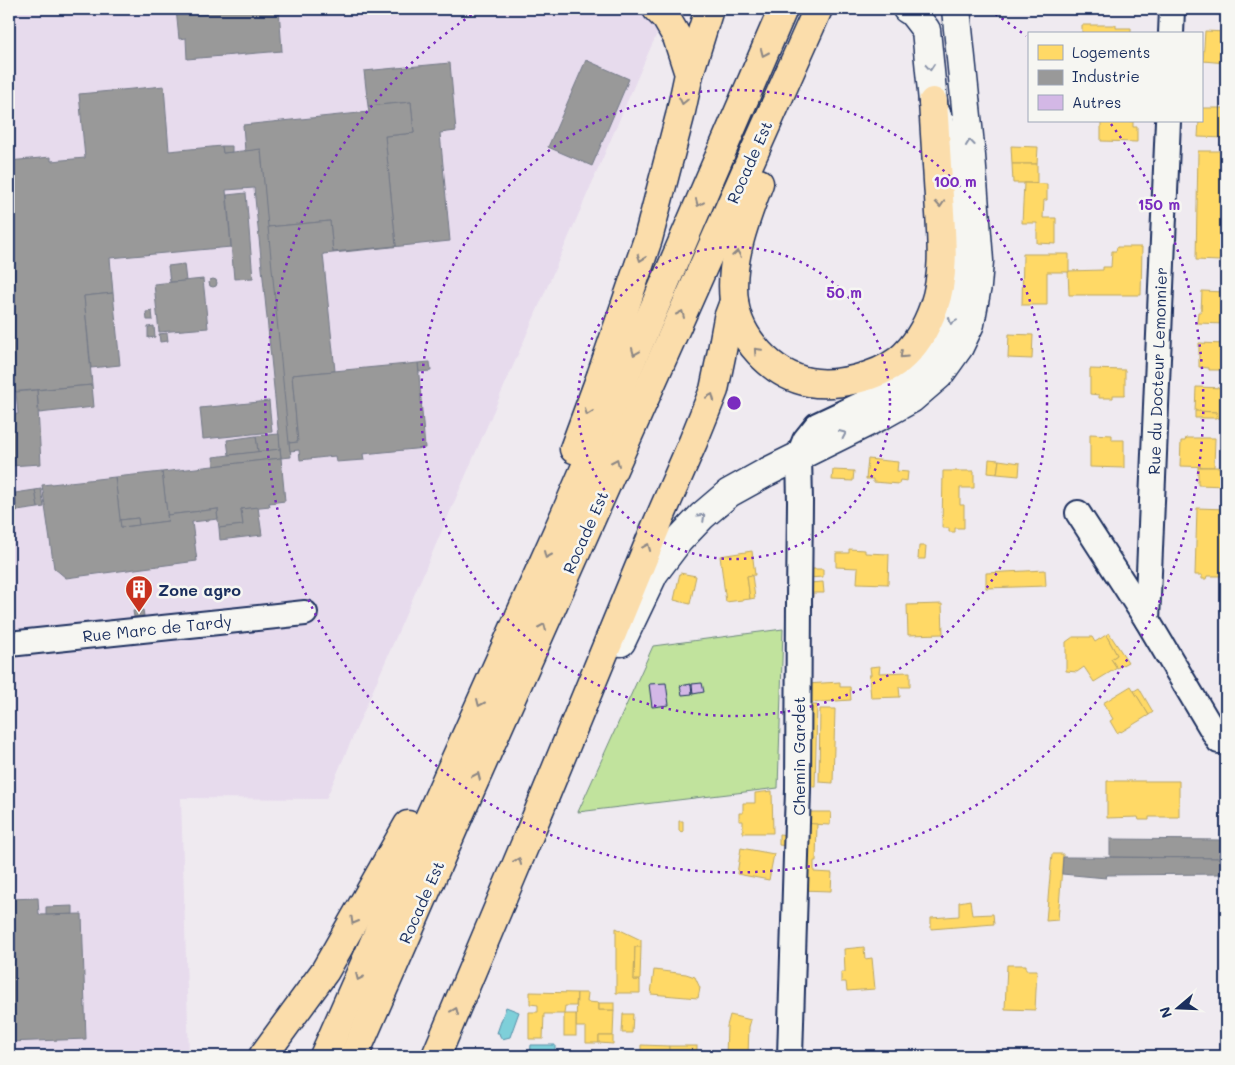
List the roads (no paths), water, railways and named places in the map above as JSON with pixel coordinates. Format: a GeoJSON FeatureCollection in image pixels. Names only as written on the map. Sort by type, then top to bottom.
{"type":"FeatureCollection","features":[{"type":"Feature","properties":{"kind":"main road"},"geometry":{"type":"LineString","coordinates":[[658,9],[666,18],[677,37],[689,74]]}},
{"type":"Feature","properties":{"kind":"main road"},"geometry":{"type":"LineString","coordinates":[[567,510],[563,479],[648,240],[689,74],[709,9]]}},
{"type":"Feature","properties":{"kind":"main road","name":"Rocade Est"},"geometry":{"type":"LineString","coordinates":[[324,1056],[389,882],[424,811],[459,750],[567,510],[783,9]]}},
{"type":"Feature","properties":{"kind":"main road","name":"Rocade Est"},"geometry":{"type":"LineString","coordinates":[[354,1056],[818,9]]}},
{"type":"Feature","properties":{"kind":"main road"},"geometry":{"type":"LineString","coordinates":[[784,83],[784,122],[744,220],[733,282],[734,302],[740,324],[750,344],[767,362],[788,375],[808,382],[831,383],[857,379],[880,371],[899,360],[915,344],[926,325],[940,286],[942,262],[933,102]]}},
{"type":"Feature","properties":{"kind":"main road"},"geometry":{"type":"LineString","coordinates":[[436,1056],[714,390],[728,318],[734,302]]}},
{"type":"Feature","properties":{"kind":"main road"},"geometry":{"type":"LineString","coordinates":[[263,1056],[389,882]]}},
{"type":"Feature","properties":{"kind":"street"},"geometry":{"type":"LineString","coordinates":[[799,455],[805,440],[817,425],[913,377],[937,350],[953,323],[960,296],[964,263],[957,180],[949,142],[933,102],[927,19],[907,9]]}},
{"type":"Feature","properties":{"kind":"street"},"geometry":{"type":"LineString","coordinates":[[529,835],[654,573],[679,540],[702,516],[729,493],[799,455],[911,399],[939,375],[959,347],[970,324],[977,286],[978,261],[971,156],[956,9]]}},
{"type":"Feature","properties":{"kind":"street"},"geometry":{"type":"LineString","coordinates":[[1171,32],[1172,9]]}},
{"type":"Feature","properties":{"kind":"street","name":"Rue du Docteur Lemonnier"},"geometry":{"type":"LineString","coordinates":[[1147,620],[1168,122]]}},
{"type":"Feature","properties":{"kind":"street","name":"Chemin Gardet"},"geometry":{"type":"LineString","coordinates":[[790,1056],[798,789],[799,455]]}},
{"type":"Feature","properties":{"kind":"street"},"geometry":{"type":"LineString","coordinates":[[1078,513],[1147,620],[1218,741]]}},
{"type":"Feature","properties":{"kind":"street","name":"Rue Marc de Tardy"},"geometry":{"type":"LineString","coordinates":[[9,644],[305,613]]}},
{"type":"Feature","properties":{"kind":"water"},"geometry":{"type":"Polygon","coordinates":[[[506,1007],[519,1012],[510,1037],[502,1039],[499,1033],[497,1033],[506,1007]]]}},
{"type":"Feature","properties":{"kind":"water"},"geometry":{"type":"Polygon","coordinates":[[[531,1045],[555,1045],[555,1056],[530,1056],[531,1045]]]}},
{"type":"Feature","properties":{"kind":"place","name":"Zone agro"},"geometry":{"type":"Point","coordinates":[139,613]}}]}
